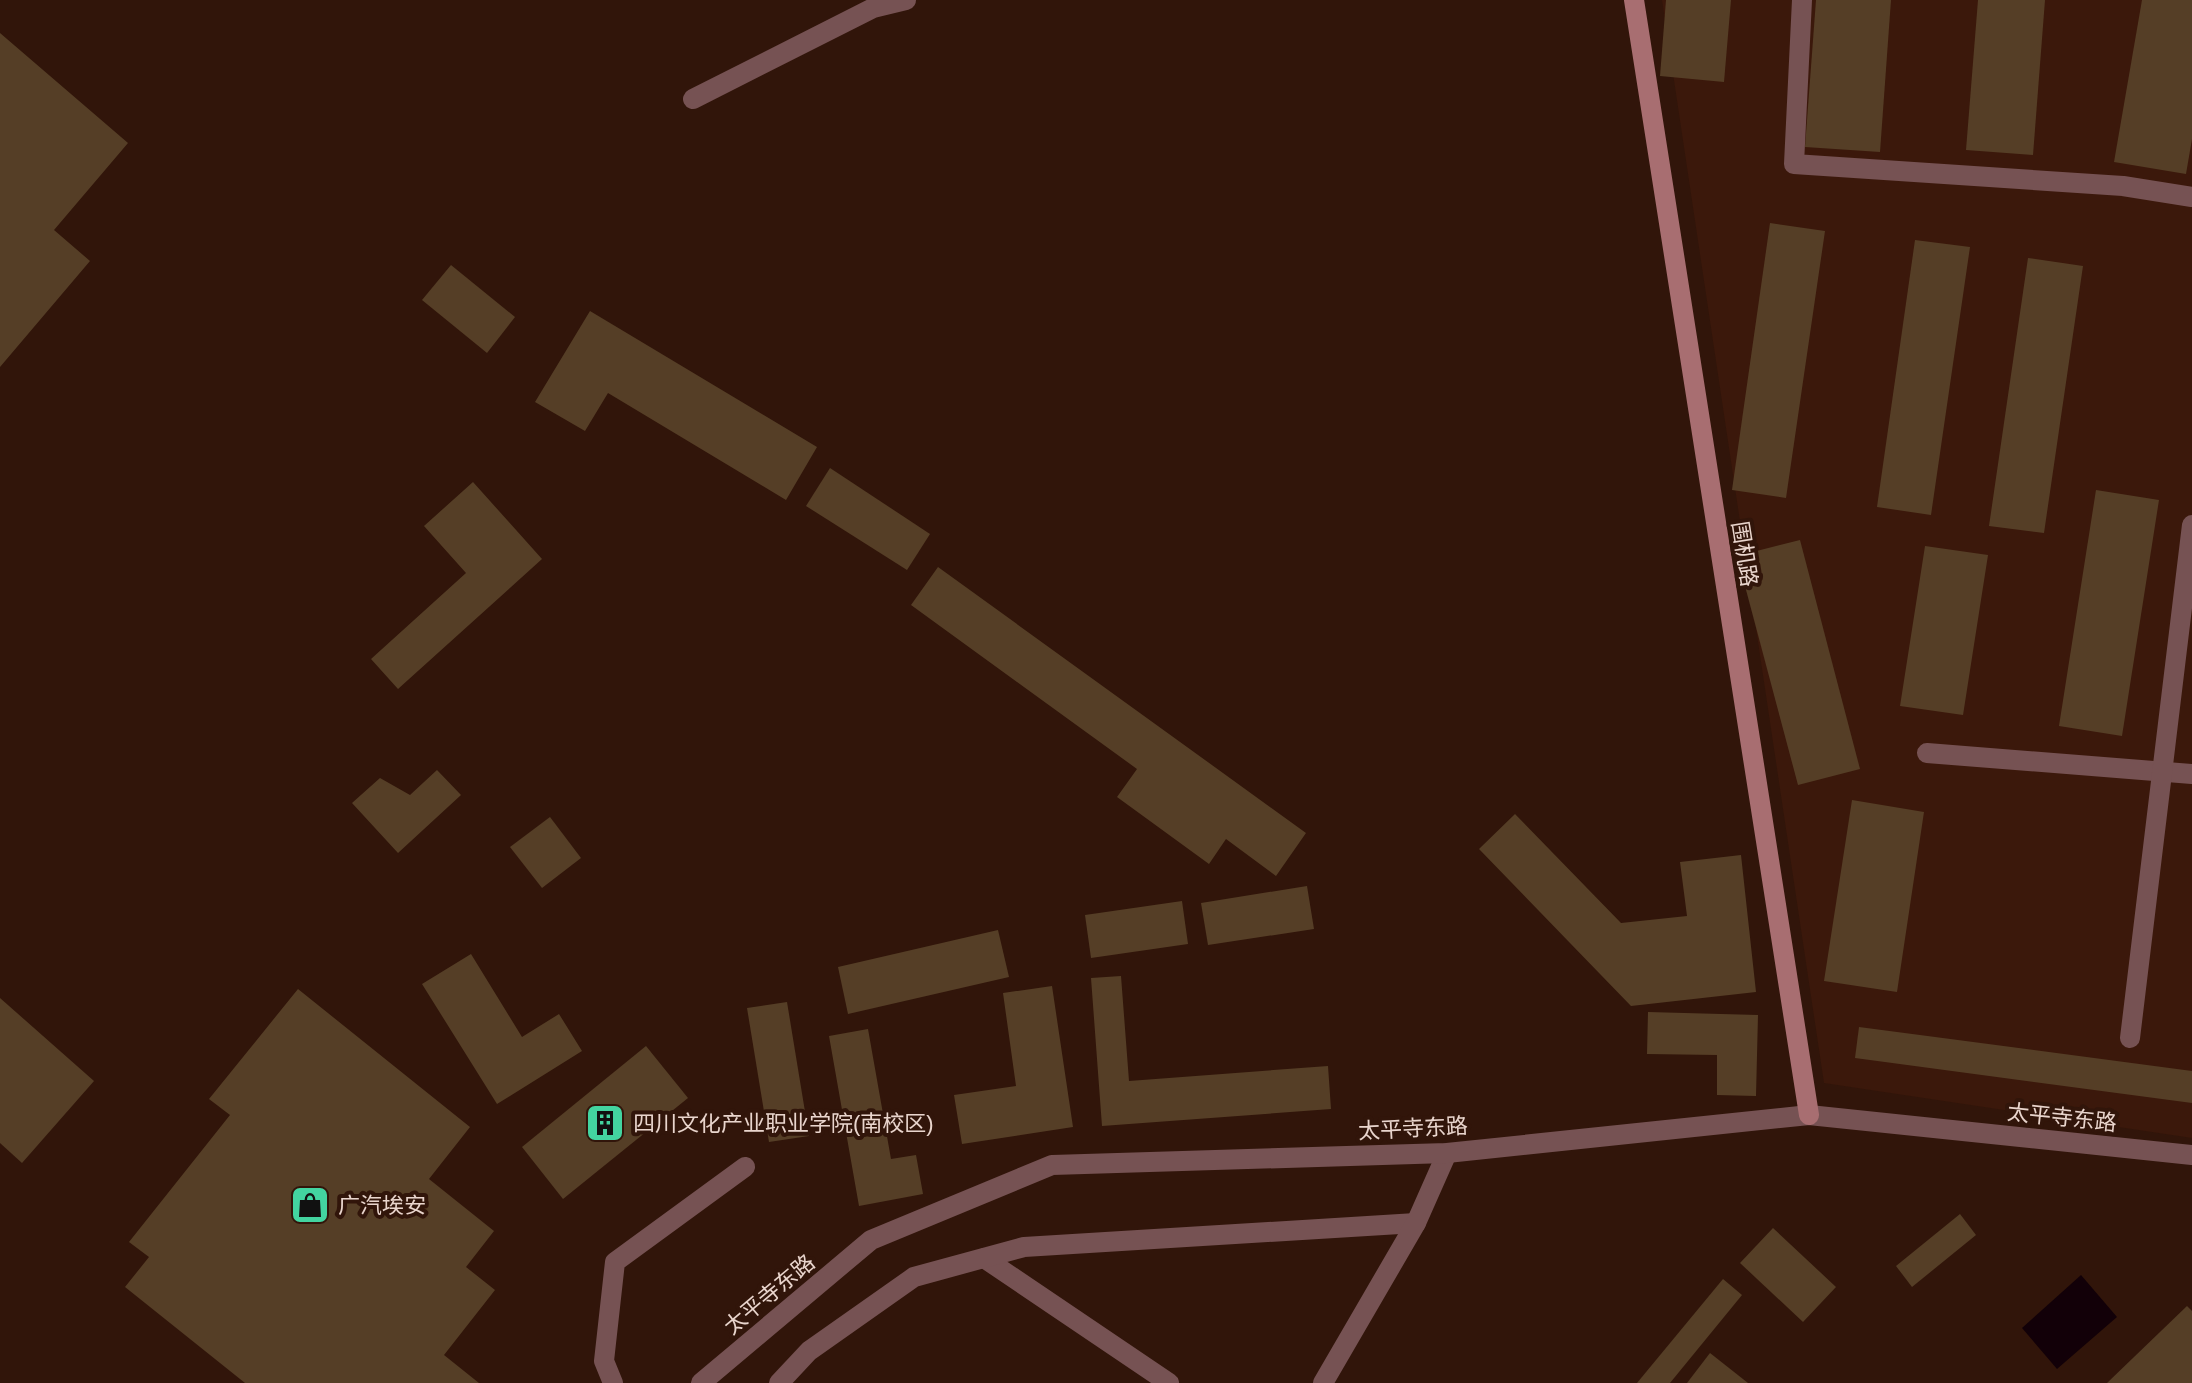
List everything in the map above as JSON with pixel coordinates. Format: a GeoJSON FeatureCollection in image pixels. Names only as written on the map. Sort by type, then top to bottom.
{"type":"FeatureCollection","features":[{"type":"Feature","properties":{"kind":"street"},"geometry":{"type":"LineString","coordinates":[[693,99],[873,8],[906,0]]}},
{"type":"Feature","properties":{"kind":"street","name":"围机路"},"geometry":{"type":"LineString","coordinates":[[1634,0],[1809,1115]]}},
{"type":"Feature","properties":{"kind":"street"},"geometry":{"type":"LineString","coordinates":[[1802,0],[1794,164],[2123,186],[2192,197]]}},
{"type":"Feature","properties":{"kind":"street"},"geometry":{"type":"LineString","coordinates":[[2130,1038],[2192,525]]}},
{"type":"Feature","properties":{"kind":"street"},"geometry":{"type":"LineString","coordinates":[[1927,753],[2162,769],[2192,774]]}},
{"type":"Feature","properties":{"kind":"street","name":"太平寺东路"},"geometry":{"type":"LineString","coordinates":[[701,1383],[871,1240],[1052,1165],[1447,1153],[1809,1115],[2192,1155]]}},
{"type":"Feature","properties":{"kind":"street"},"geometry":{"type":"LineString","coordinates":[[1323,1383],[1416,1223],[1447,1153]]}},
{"type":"Feature","properties":{"kind":"street"},"geometry":{"type":"LineString","coordinates":[[613,1383],[604,1361],[615,1262],[745,1167]]}},
{"type":"Feature","properties":{"kind":"street"},"geometry":{"type":"LineString","coordinates":[[787,1381],[809,1351],[914,1277],[1024,1247],[1416,1223]]}},
{"type":"Feature","properties":{"kind":"street"},"geometry":{"type":"LineString","coordinates":[[984,1258],[1169,1383]]}},
{"type":"Feature","properties":{"kind":"shaded area"},"geometry":{"type":"Polygon","coordinates":[[[1662,0],[2192,0],[2192,1138],[1824,1083],[1662,0]]]}},
{"type":"Feature","properties":{"kind":"shaded area"},"geometry":{"type":"Polygon","coordinates":[[[2081,1275],[2117,1317],[2057,1369],[2022,1328],[2081,1275]]]}},
{"type":"Feature","properties":{"kind":"building"},"geometry":{"type":"Polygon","coordinates":[[[1666,0],[1731,0],[1724,82],[1660,76],[1666,0]]]}},
{"type":"Feature","properties":{"kind":"building"},"geometry":{"type":"Polygon","coordinates":[[[1816,0],[1891,0],[1880,152],[1805,147],[1816,0]]]}},
{"type":"Feature","properties":{"kind":"building"},"geometry":{"type":"Polygon","coordinates":[[[1978,0],[2045,0],[2033,155],[1966,150],[1978,0]]]}},
{"type":"Feature","properties":{"kind":"building"},"geometry":{"type":"Polygon","coordinates":[[[2142,0],[2192,0],[2192,139],[2186,174],[2114,162],[2142,0]]]}},
{"type":"Feature","properties":{"kind":"building"},"geometry":{"type":"Polygon","coordinates":[[[0,33],[128,143],[54,230],[90,261],[0,367],[0,33]]]}},
{"type":"Feature","properties":{"kind":"building"},"geometry":{"type":"Polygon","coordinates":[[[1770,223],[1825,231],[1786,498],[1732,490],[1770,223]]]}},
{"type":"Feature","properties":{"kind":"building"},"geometry":{"type":"Polygon","coordinates":[[[1915,240],[1970,247],[1931,515],[1877,507],[1915,240]]]}},
{"type":"Feature","properties":{"kind":"building"},"geometry":{"type":"Polygon","coordinates":[[[2028,258],[2083,266],[2044,533],[1989,526],[2028,258]]]}},
{"type":"Feature","properties":{"kind":"building"},"geometry":{"type":"Polygon","coordinates":[[[451,265],[515,317],[487,353],[422,300],[451,265]]]}},
{"type":"Feature","properties":{"kind":"building"},"geometry":{"type":"Polygon","coordinates":[[[590,311],[817,447],[786,500],[608,393],[585,431],[535,402],[590,311]]]}},
{"type":"Feature","properties":{"kind":"building"},"geometry":{"type":"Polygon","coordinates":[[[830,468],[930,534],[907,570],[806,506],[830,468]]]}},
{"type":"Feature","properties":{"kind":"building"},"geometry":{"type":"Polygon","coordinates":[[[473,482],[542,559],[398,689],[371,659],[466,573],[424,526],[473,482]]]}},
{"type":"Feature","properties":{"kind":"building"},"geometry":{"type":"Polygon","coordinates":[[[2096,490],[2159,500],[2122,736],[2059,726],[2096,490]]]}},
{"type":"Feature","properties":{"kind":"building"},"geometry":{"type":"Polygon","coordinates":[[[1800,540],[1860,769],[1798,785],[1737,556],[1800,540]]]}},
{"type":"Feature","properties":{"kind":"building"},"geometry":{"type":"Polygon","coordinates":[[[1925,546],[1988,555],[1963,715],[1900,706],[1925,546]]]}},
{"type":"Feature","properties":{"kind":"building"},"geometry":{"type":"Polygon","coordinates":[[[938,567],[1306,833],[1276,876],[1226,839],[1209,864],[1117,797],[1137,769],[911,605],[938,567]]]}},
{"type":"Feature","properties":{"kind":"building"},"geometry":{"type":"Polygon","coordinates":[[[437,770],[461,795],[398,853],[352,803],[380,778],[410,795],[437,770]]]}},
{"type":"Feature","properties":{"kind":"building"},"geometry":{"type":"Polygon","coordinates":[[[1852,800],[1924,812],[1897,992],[1824,981],[1852,800]]]}},
{"type":"Feature","properties":{"kind":"building"},"geometry":{"type":"Polygon","coordinates":[[[1515,814],[1621,923],[1687,916],[1680,862],[1741,855],[1756,992],[1631,1006],[1479,849],[1515,814]]]}},
{"type":"Feature","properties":{"kind":"building"},"geometry":{"type":"Polygon","coordinates":[[[550,817],[581,858],[542,888],[510,847],[550,817]]]}},
{"type":"Feature","properties":{"kind":"building"},"geometry":{"type":"Polygon","coordinates":[[[1307,886],[1314,929],[1208,945],[1201,903],[1307,886]]]}},
{"type":"Feature","properties":{"kind":"building"},"geometry":{"type":"Polygon","coordinates":[[[1182,901],[1188,944],[1091,958],[1085,915],[1182,901]]]}},
{"type":"Feature","properties":{"kind":"building"},"geometry":{"type":"Polygon","coordinates":[[[998,930],[1009,977],[848,1014],[838,967],[998,930]]]}},
{"type":"Feature","properties":{"kind":"building"},"geometry":{"type":"Polygon","coordinates":[[[471,954],[522,1037],[559,1014],[582,1051],[497,1104],[422,984],[471,954]]]}},
{"type":"Feature","properties":{"kind":"building"},"geometry":{"type":"Polygon","coordinates":[[[1121,976],[1129,1081],[1328,1066],[1331,1109],[1102,1126],[1091,978],[1121,976]]]}},
{"type":"Feature","properties":{"kind":"building"},"geometry":{"type":"Polygon","coordinates":[[[1052,986],[1073,1127],[962,1144],[954,1095],[1016,1086],[1003,993],[1052,986]]]}},
{"type":"Feature","properties":{"kind":"building","name":"广汽埃安"},"geometry":{"type":"Polygon","coordinates":[[[298,989],[470,1127],[429,1179],[494,1231],[466,1267],[495,1290],[444,1355],[479,1383],[245,1383],[125,1287],[149,1257],[129,1242],[230,1115],[209,1099],[298,989]]]}},
{"type":"Feature","properties":{"kind":"building"},"geometry":{"type":"Polygon","coordinates":[[[0,998],[94,1081],[22,1163],[0,1143],[0,998]]]}},
{"type":"Feature","properties":{"kind":"building"},"geometry":{"type":"Polygon","coordinates":[[[787,1002],[809,1136],[769,1142],[747,1008],[787,1002]]]}},
{"type":"Feature","properties":{"kind":"building"},"geometry":{"type":"Polygon","coordinates":[[[1648,1012],[1758,1015],[1756,1096],[1717,1095],[1717,1055],[1647,1054],[1648,1012]]]}},
{"type":"Feature","properties":{"kind":"building"},"geometry":{"type":"Polygon","coordinates":[[[1859,1027],[2192,1071],[2192,1103],[1855,1058],[1859,1027]]]}},
{"type":"Feature","properties":{"kind":"building"},"geometry":{"type":"Polygon","coordinates":[[[868,1029],[891,1159],[916,1155],[923,1194],[859,1206],[829,1036],[868,1029]]]}},
{"type":"Feature","properties":{"kind":"building","name":"四川文化产业职业学院(南校区)"},"geometry":{"type":"Polygon","coordinates":[[[646,1046],[688,1098],[563,1199],[522,1147],[646,1046]]]}},
{"type":"Feature","properties":{"kind":"building"},"geometry":{"type":"Polygon","coordinates":[[[1960,1214],[1976,1235],[1912,1287],[1896,1266],[1960,1214]]]}},
{"type":"Feature","properties":{"kind":"building"},"geometry":{"type":"Polygon","coordinates":[[[1773,1228],[1836,1287],[1803,1322],[1740,1263],[1773,1228]]]}},
{"type":"Feature","properties":{"kind":"building"},"geometry":{"type":"Polygon","coordinates":[[[1723,1279],[1742,1295],[1670,1383],[1637,1383],[1723,1279]]]}},
{"type":"Feature","properties":{"kind":"building"},"geometry":{"type":"Polygon","coordinates":[[[2187,1306],[2192,1311],[2192,1383],[2107,1383],[2187,1306]]]}},
{"type":"Feature","properties":{"kind":"building"},"geometry":{"type":"Polygon","coordinates":[[[1710,1353],[1748,1383],[1687,1383],[1710,1353]]]}},
{"type":"Feature","properties":{"kind":"place","name":"四川文化产业职业学院(南校区)"},"geometry":{"type":"Point","coordinates":[605,1123]}},
{"type":"Feature","properties":{"kind":"place","name":"广汽埃安"},"geometry":{"type":"Point","coordinates":[310,1205]}}]}
